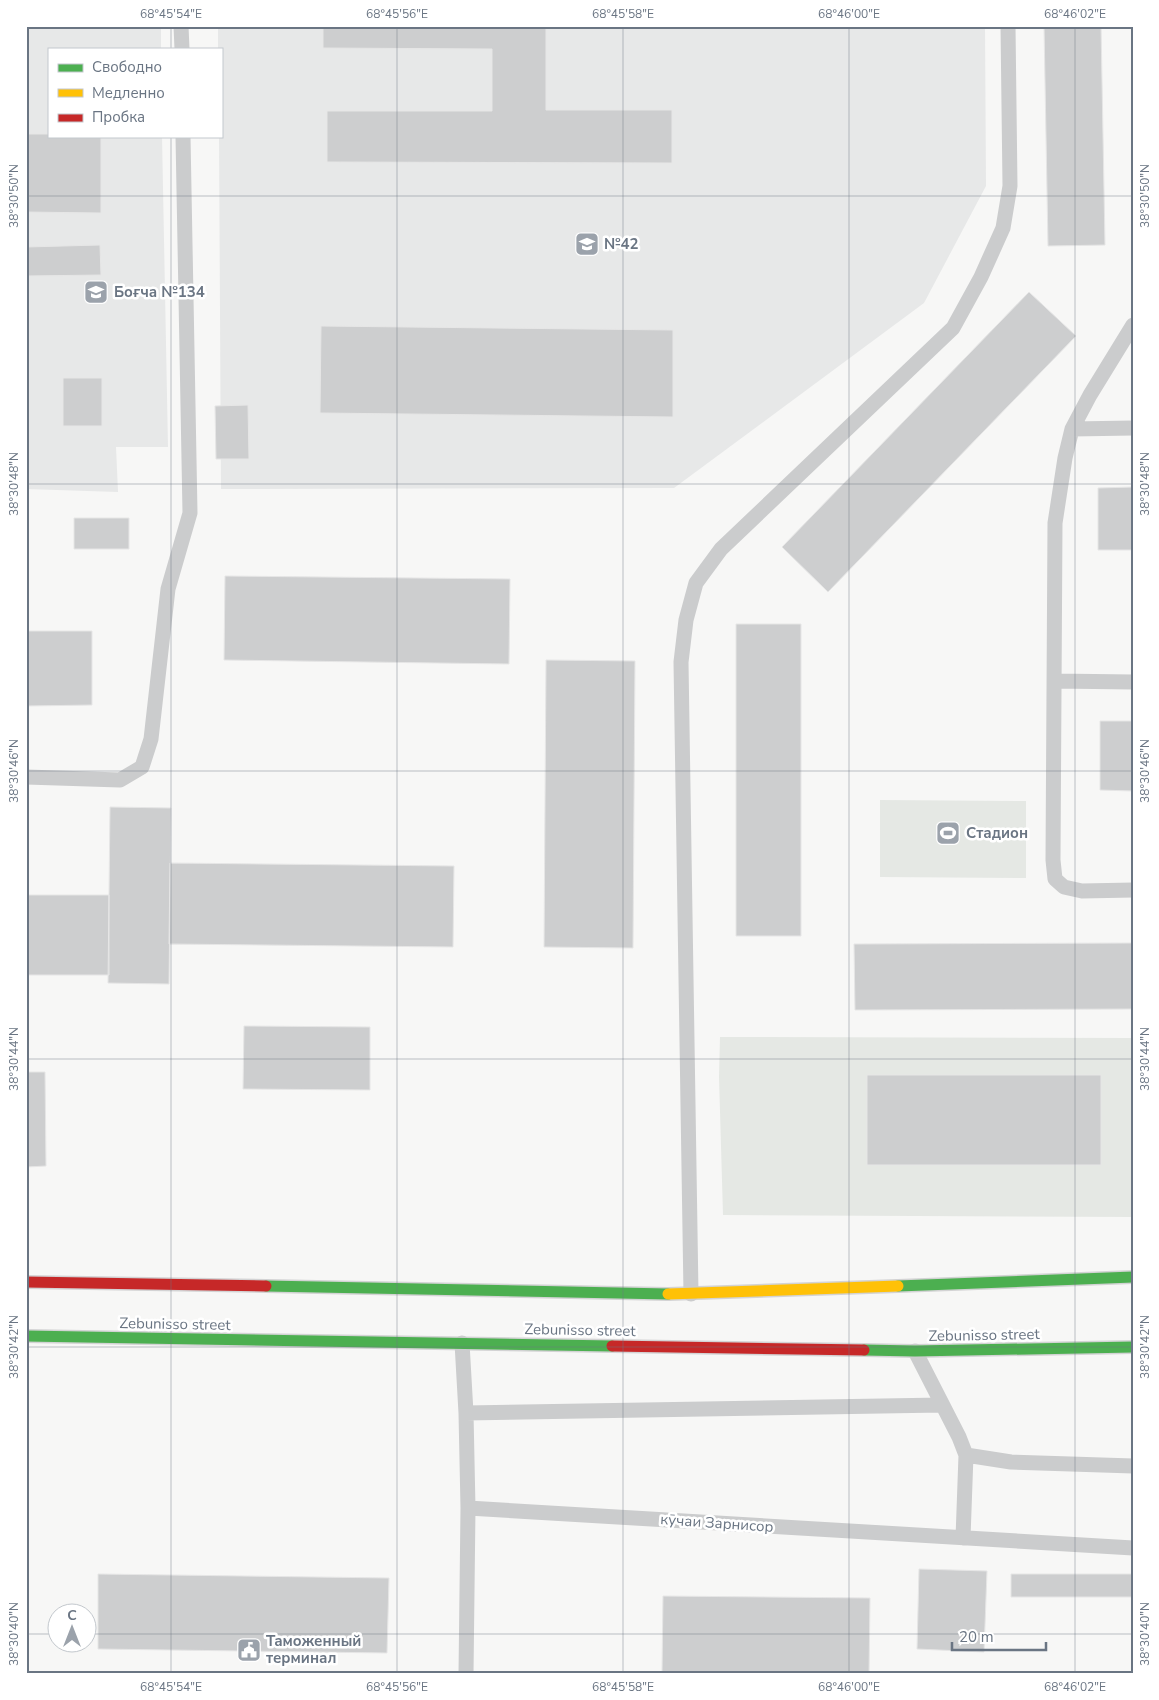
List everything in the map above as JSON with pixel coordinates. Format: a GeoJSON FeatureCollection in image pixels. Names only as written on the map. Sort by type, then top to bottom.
{"type":"FeatureCollection","features":[{"type":"Feature","properties":{"kind":"main road"},"geometry":{"type":"LineString","coordinates":[[26,1282],[691,1294],[1133,1277]]}},
{"type":"Feature","properties":{"kind":"main road","name":"Zebunisso street"},"geometry":{"type":"LineString","coordinates":[[26,1336],[915,1351],[1133,1347]]}},
{"type":"Feature","properties":{"kind":"lane"},"geometry":{"type":"LineString","coordinates":[[182,26],[182,48]]}},
{"type":"Feature","properties":{"kind":"lane"},"geometry":{"type":"LineString","coordinates":[[691,1294],[682,662],[686,620],[696,583],[720,549],[953,328],[976,286],[1003,228],[1010,186],[1008,26]]}},
{"type":"Feature","properties":{"kind":"lane"},"geometry":{"type":"LineString","coordinates":[[26,777],[120,780],[142,767],[151,739],[168,588],[190,513],[183,138]]}},
{"type":"Feature","properties":{"kind":"lane"},"geometry":{"type":"LineString","coordinates":[[1133,325],[1072,428],[1065,458],[1055,523],[1052,860],[1055,879],[1064,887],[1082,892],[1133,890]]}},
{"type":"Feature","properties":{"kind":"lane"},"geometry":{"type":"LineString","coordinates":[[1072,428],[1133,428]]}},
{"type":"Feature","properties":{"kind":"lane"},"geometry":{"type":"LineString","coordinates":[[1055,681],[1133,682]]}},
{"type":"Feature","properties":{"kind":"lane"},"geometry":{"type":"LineString","coordinates":[[462,1343],[468,1508],[466,1674]]}},
{"type":"Feature","properties":{"kind":"lane"},"geometry":{"type":"LineString","coordinates":[[915,1351],[966,1455],[963,1538]]}},
{"type":"Feature","properties":{"kind":"lane"},"geometry":{"type":"LineString","coordinates":[[466,1413],[942,1405]]}},
{"type":"Feature","properties":{"kind":"lane"},"geometry":{"type":"LineString","coordinates":[[966,1455],[1011,1462],[1133,1466]]}},
{"type":"Feature","properties":{"kind":"lane","name":"кӯчаи Зарнисор"},"geometry":{"type":"LineString","coordinates":[[468,1508],[1133,1548]]}},
{"type":"Feature","properties":{"kind":"shaded area","name":"Боғча №134"},"geometry":{"type":"Polygon","coordinates":[[[26,26],[161,26],[161,48],[48,48],[48,138],[162,138],[168,447],[116,447],[118,492],[26,489],[26,26]]]}},
{"type":"Feature","properties":{"kind":"shaded area","name":"№42"},"geometry":{"type":"Polygon","coordinates":[[[218,26],[985,26],[986,186],[924,303],[674,488],[221,489],[219,138],[222,138],[222,48],[218,48],[218,26]]]}},
{"type":"Feature","properties":{"kind":"shaded area"},"geometry":{"type":"Polygon","coordinates":[[[880,800],[1026,801],[1026,878],[880,877],[880,800]]]}},
{"type":"Feature","properties":{"kind":"shaded area"},"geometry":{"type":"Polygon","coordinates":[[[720,1037],[1133,1038],[1133,1217],[723,1215],[719,1077],[720,1037]]]}},
{"type":"Feature","properties":{"kind":"building"},"geometry":{"type":"Polygon","coordinates":[[[323,26],[546,26],[546,110],[672,110],[672,163],[327,162],[327,111],[492,111],[492,49],[323,48],[323,26]]]}},
{"type":"Feature","properties":{"kind":"building"},"geometry":{"type":"Polygon","coordinates":[[[1044,26],[1101,26],[1105,245],[1048,246],[1044,26]]]}},
{"type":"Feature","properties":{"kind":"building"},"geometry":{"type":"Polygon","coordinates":[[[26,134],[48,134],[48,138],[101,138],[101,213],[26,212],[26,134]]]}},
{"type":"Feature","properties":{"kind":"building"},"geometry":{"type":"Polygon","coordinates":[[[100,245],[101,275],[26,276],[26,247],[100,245]]]}},
{"type":"Feature","properties":{"kind":"building"},"geometry":{"type":"Polygon","coordinates":[[[1029,292],[1076,336],[828,592],[782,547],[1029,292]]]}},
{"type":"Feature","properties":{"kind":"building"},"geometry":{"type":"Polygon","coordinates":[[[321,326],[673,330],[673,417],[320,413],[321,326]]]}},
{"type":"Feature","properties":{"kind":"building"},"geometry":{"type":"Polygon","coordinates":[[[63,378],[102,378],[102,426],[63,426],[63,378]]]}},
{"type":"Feature","properties":{"kind":"building"},"geometry":{"type":"Polygon","coordinates":[[[248,405],[249,459],[216,459],[215,406],[248,405]]]}},
{"type":"Feature","properties":{"kind":"building"},"geometry":{"type":"Polygon","coordinates":[[[1133,487],[1133,550],[1098,550],[1098,488],[1133,487]]]}},
{"type":"Feature","properties":{"kind":"building"},"geometry":{"type":"Polygon","coordinates":[[[74,518],[129,518],[129,549],[74,549],[74,518]]]}},
{"type":"Feature","properties":{"kind":"building"},"geometry":{"type":"Polygon","coordinates":[[[225,576],[510,579],[509,664],[224,660],[225,576]]]}},
{"type":"Feature","properties":{"kind":"building"},"geometry":{"type":"Polygon","coordinates":[[[736,624],[801,624],[801,936],[736,936],[736,624]]]}},
{"type":"Feature","properties":{"kind":"building"},"geometry":{"type":"Polygon","coordinates":[[[26,631],[92,631],[92,705],[26,706],[26,631]]]}},
{"type":"Feature","properties":{"kind":"building"},"geometry":{"type":"Polygon","coordinates":[[[546,660],[635,661],[633,948],[544,947],[546,660]]]}},
{"type":"Feature","properties":{"kind":"building"},"geometry":{"type":"Polygon","coordinates":[[[1100,721],[1133,721],[1133,791],[1100,790],[1100,721]]]}},
{"type":"Feature","properties":{"kind":"building"},"geometry":{"type":"Polygon","coordinates":[[[110,807],[171,808],[169,984],[108,983],[110,807]]]}},
{"type":"Feature","properties":{"kind":"building"},"geometry":{"type":"Polygon","coordinates":[[[170,863],[454,866],[453,947],[169,944],[170,863]]]}},
{"type":"Feature","properties":{"kind":"building"},"geometry":{"type":"Polygon","coordinates":[[[26,895],[109,895],[109,975],[26,975],[26,895]]]}},
{"type":"Feature","properties":{"kind":"building"},"geometry":{"type":"Polygon","coordinates":[[[1133,943],[1133,1009],[855,1010],[854,944],[1133,943]]]}},
{"type":"Feature","properties":{"kind":"building"},"geometry":{"type":"Polygon","coordinates":[[[244,1026],[370,1027],[370,1090],[243,1089],[244,1026]]]}},
{"type":"Feature","properties":{"kind":"building"},"geometry":{"type":"Polygon","coordinates":[[[26,1072],[45,1072],[46,1166],[26,1167],[26,1072]]]}},
{"type":"Feature","properties":{"kind":"building"},"geometry":{"type":"Polygon","coordinates":[[[867,1075],[1101,1075],[1101,1165],[867,1165],[867,1075]]]}},
{"type":"Feature","properties":{"kind":"building"},"geometry":{"type":"Polygon","coordinates":[[[919,1569],[987,1571],[984,1652],[917,1649],[919,1569]]]}},
{"type":"Feature","properties":{"kind":"building"},"geometry":{"type":"Polygon","coordinates":[[[98,1574],[389,1578],[387,1653],[98,1649],[98,1574]]]}},
{"type":"Feature","properties":{"kind":"building"},"geometry":{"type":"Polygon","coordinates":[[[1011,1574],[1133,1574],[1133,1597],[1011,1597],[1011,1574]]]}},
{"type":"Feature","properties":{"kind":"building"},"geometry":{"type":"Polygon","coordinates":[[[663,1596],[870,1598],[869,1674],[662,1672],[663,1596]]]}},
{"type":"Feature","properties":{"kind":"traffic: fast"},"geometry":{"type":"LineString","coordinates":[[898,1286],[1133,1277]]}},
{"type":"Feature","properties":{"kind":"traffic: fast"},"geometry":{"type":"LineString","coordinates":[[266,1286],[668,1294]]}},
{"type":"Feature","properties":{"kind":"traffic: fast"},"geometry":{"type":"LineString","coordinates":[[26,1336],[612,1346]]}},
{"type":"Feature","properties":{"kind":"traffic: fast"},"geometry":{"type":"LineString","coordinates":[[864,1350],[915,1351],[1133,1347]]}},
{"type":"Feature","properties":{"kind":"traffic: slow"},"geometry":{"type":"LineString","coordinates":[[668,1294],[898,1286]]}},
{"type":"Feature","properties":{"kind":"traffic: jam"},"geometry":{"type":"LineString","coordinates":[[26,1282],[266,1286]]}},
{"type":"Feature","properties":{"kind":"traffic: jam"},"geometry":{"type":"LineString","coordinates":[[612,1346],[864,1350]]}},
{"type":"Feature","properties":{"kind":"place","name":"№42"},"geometry":{"type":"Point","coordinates":[587,244]}},
{"type":"Feature","properties":{"kind":"place","name":"Боғча №134"},"geometry":{"type":"Point","coordinates":[96,292]}},
{"type":"Feature","properties":{"kind":"place","name":"Стадион"},"geometry":{"type":"Point","coordinates":[948,833]}},
{"type":"Feature","properties":{"kind":"place","name":"Таможенный терминал"},"geometry":{"type":"Point","coordinates":[249,1650]}}]}
